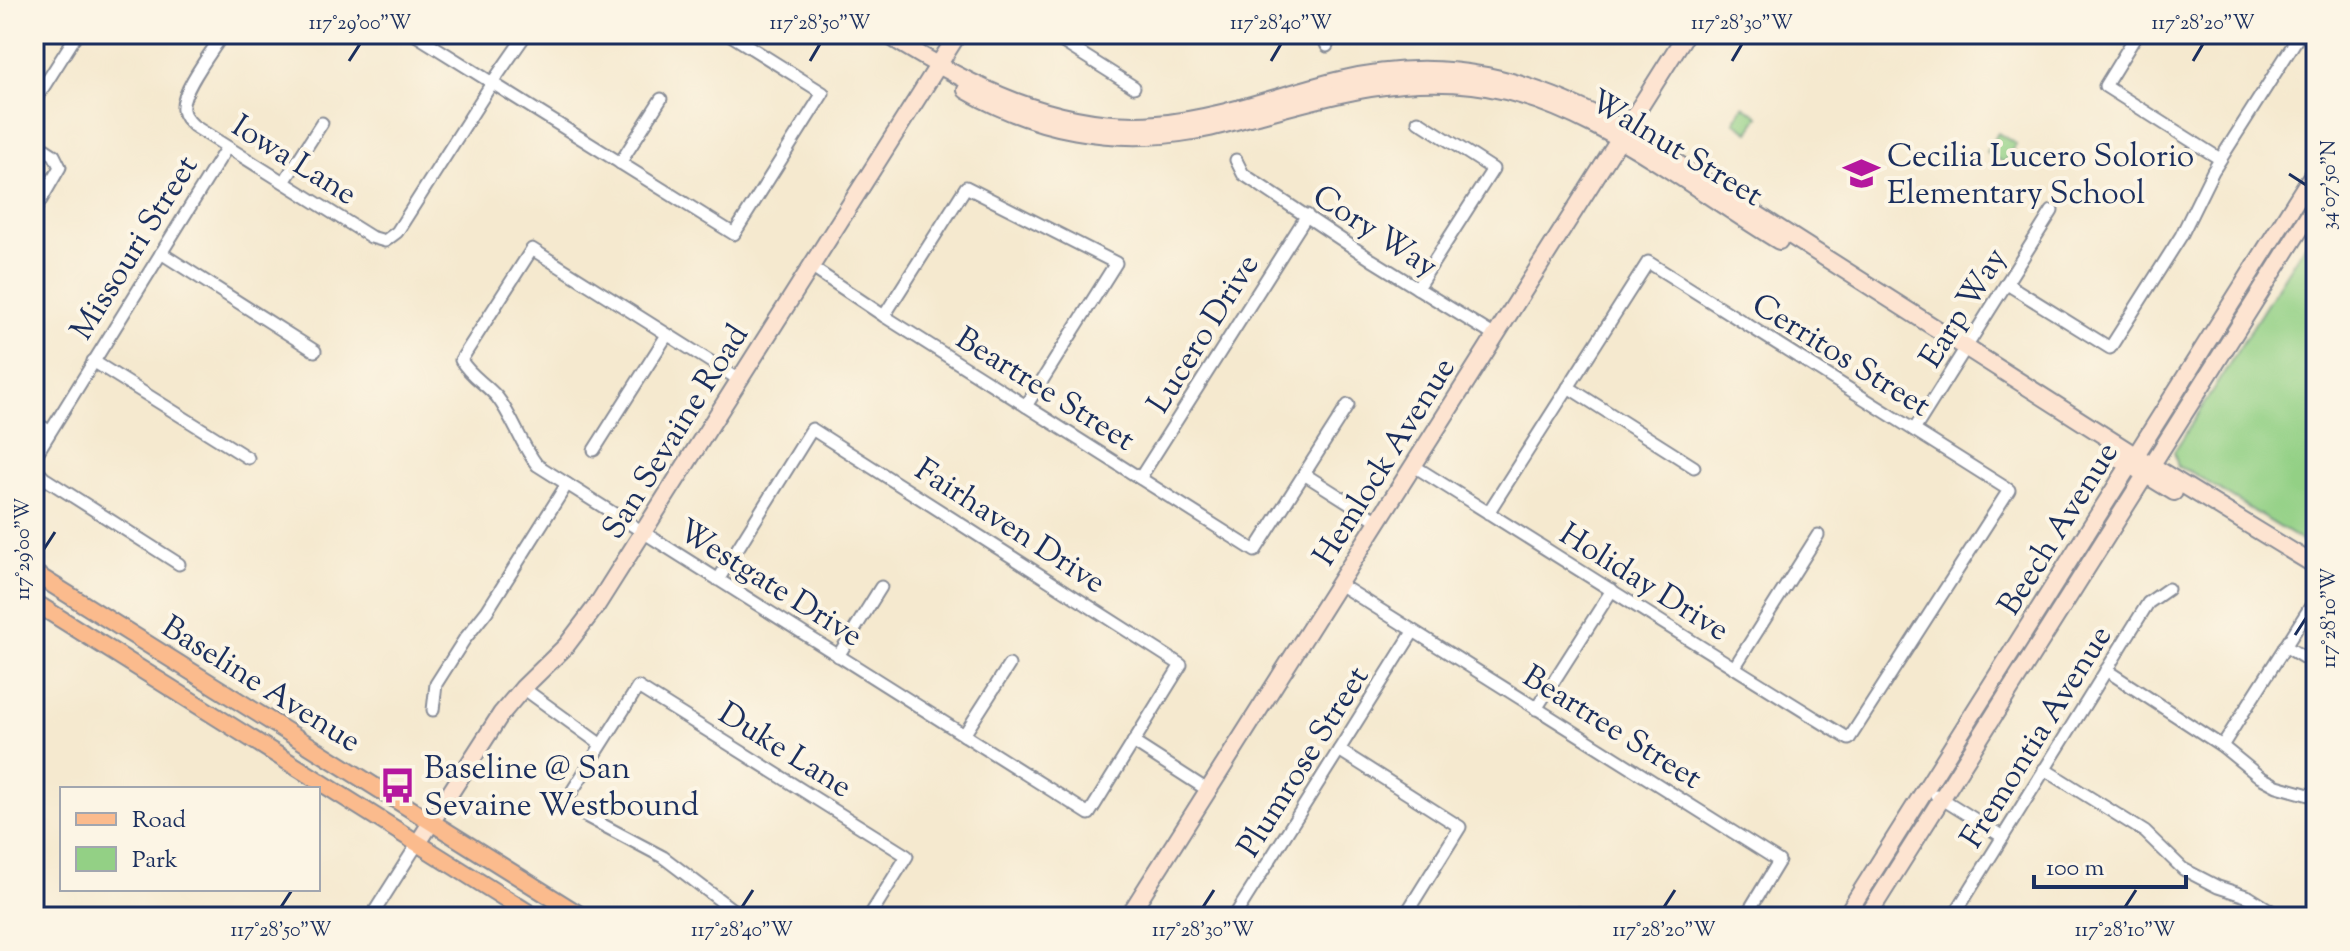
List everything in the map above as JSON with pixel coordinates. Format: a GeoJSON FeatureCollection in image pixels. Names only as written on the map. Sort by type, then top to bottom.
{"type":"FeatureCollection","features":[{"type":"Feature","properties":{"kind":"main road","name":"Baseline Avenue"},"geometry":{"type":"LineString","coordinates":[[34,573],[583,917]]}},
{"type":"Feature","properties":{"kind":"main road","name":"Baseline Avenue"},"geometry":{"type":"LineString","coordinates":[[34,602],[535,917]]}},
{"type":"Feature","properties":{"kind":"street"},"geometry":{"type":"LineString","coordinates":[[34,102],[77,34]]}},
{"type":"Feature","properties":{"kind":"street","name":"Iowa Lane"},"geometry":{"type":"LineString","coordinates":[[223,34],[186,93],[183,112],[189,122],[371,237],[385,241],[397,232],[492,83]]}},
{"type":"Feature","properties":{"kind":"street"},"geometry":{"type":"LineString","coordinates":[[414,34],[734,234],[823,93],[729,34]]}},
{"type":"Feature","properties":{"kind":"street"},"geometry":{"type":"LineString","coordinates":[[492,83],[526,34]]}},
{"type":"Feature","properties":{"kind":"street","name":"Walnut Street"},"geometry":{"type":"LineString","coordinates":[[886,34],[937,66],[952,70],[1018,104],[1084,121],[1157,124],[1193,119],[1375,73],[1406,70],[1474,72],[1529,85],[1583,107],[1621,135],[2133,461],[2316,566]]}},
{"type":"Feature","properties":{"kind":"street","name":"San Sevaine Road"},"geometry":{"type":"LineString","coordinates":[[418,843],[479,746],[523,688],[566,646],[597,605],[958,34]]}},
{"type":"Feature","properties":{"kind":"street"},"geometry":{"type":"LineString","coordinates":[[1050,34],[1065,38],[1134,87]]}},
{"type":"Feature","properties":{"kind":"street","name":"Hemlock Avenue"},"geometry":{"type":"LineString","coordinates":[[1128,917],[1686,34]]}},
{"type":"Feature","properties":{"kind":"street"},"geometry":{"type":"LineString","coordinates":[[2137,34],[2105,86],[2220,159]]}},
{"type":"Feature","properties":{"kind":"street"},"geometry":{"type":"LineString","coordinates":[[2007,284],[2110,348],[2181,236],[2220,159],[2300,34]]}},
{"type":"Feature","properties":{"kind":"street"},"geometry":{"type":"LineString","coordinates":[[620,163],[661,99]]}},
{"type":"Feature","properties":{"kind":"street"},"geometry":{"type":"LineString","coordinates":[[1417,288],[1493,169],[1418,121]]}},
{"type":"Feature","properties":{"kind":"street"},"geometry":{"type":"LineString","coordinates":[[284,182],[322,123]]}},
{"type":"Feature","properties":{"kind":"street"},"geometry":{"type":"LineString","coordinates":[[34,142],[54,155],[59,163],[57,176],[34,212]]}},
{"type":"Feature","properties":{"kind":"street","name":"Missouri Street"},"geometry":{"type":"LineString","coordinates":[[34,458],[227,147]]}},
{"type":"Feature","properties":{"kind":"street","name":"Cory Way"},"geometry":{"type":"LineString","coordinates":[[1236,160],[1243,174],[1495,336]]}},
{"type":"Feature","properties":{"kind":"street","name":"Beech Avenue"},"geometry":{"type":"LineString","coordinates":[[1845,917],[2316,169]]}},
{"type":"Feature","properties":{"kind":"street"},"geometry":{"type":"LineString","coordinates":[[884,316],[966,187],[1116,263],[1026,406]]}},
{"type":"Feature","properties":{"kind":"street","name":"Beech Avenue"},"geometry":{"type":"LineString","coordinates":[[1867,917],[2316,204]]}},
{"type":"Feature","properties":{"kind":"street","name":"Earp Way"},"geometry":{"type":"LineString","coordinates":[[1914,430],[2052,211]]}},
{"type":"Feature","properties":{"kind":"street","name":"Lucero Drive"},"geometry":{"type":"LineString","coordinates":[[1140,478],[1307,215]]}},
{"type":"Feature","properties":{"kind":"street","name":"Westgate Drive"},"geometry":{"type":"LineString","coordinates":[[667,335],[532,249],[461,360],[468,373],[498,398],[537,465],[1089,814],[1133,742]]}},
{"type":"Feature","properties":{"kind":"street"},"geometry":{"type":"LineString","coordinates":[[161,253],[315,351]]}},
{"type":"Feature","properties":{"kind":"street","name":"Cerritos Street"},"geometry":{"type":"LineString","coordinates":[[1568,387],[1648,262],[2009,490],[1849,739]]}},
{"type":"Feature","properties":{"kind":"street","name":"Beartree Street"},"geometry":{"type":"LineString","coordinates":[[811,267],[1255,551],[1304,474]]}},
{"type":"Feature","properties":{"kind":"street"},"geometry":{"type":"LineString","coordinates":[[594,450],[667,335],[738,379]]}},
{"type":"Feature","properties":{"kind":"street"},"geometry":{"type":"LineString","coordinates":[[93,361],[248,458]]}},
{"type":"Feature","properties":{"kind":"street"},"geometry":{"type":"LineString","coordinates":[[1488,513],[1568,387],[1694,467]]}},
{"type":"Feature","properties":{"kind":"street"},"geometry":{"type":"LineString","coordinates":[[1348,405],[1304,474],[1378,521]]}},
{"type":"Feature","properties":{"kind":"street"},"geometry":{"type":"LineString","coordinates":[[34,422],[49,431]]}},
{"type":"Feature","properties":{"kind":"street","name":"Fairhaven Drive"},"geometry":{"type":"LineString","coordinates":[[718,580],[812,429],[1181,665],[1133,742]]}},
{"type":"Feature","properties":{"kind":"street","name":"Holiday Drive"},"geometry":{"type":"LineString","coordinates":[[1414,466],[1849,739]]}},
{"type":"Feature","properties":{"kind":"street"},"geometry":{"type":"LineString","coordinates":[[34,467],[44,478],[179,564]]}},
{"type":"Feature","properties":{"kind":"street","name":"Walnut Street"},"geometry":{"type":"LineString","coordinates":[[2149,470],[2316,579]]}},
{"type":"Feature","properties":{"kind":"street"},"geometry":{"type":"LineString","coordinates":[[433,710],[436,684],[487,611],[567,484]]}},
{"type":"Feature","properties":{"kind":"street"},"geometry":{"type":"LineString","coordinates":[[1734,668],[1818,535]]}},
{"type":"Feature","properties":{"kind":"street","name":"Beartree Street"},"geometry":{"type":"LineString","coordinates":[[1339,584],[1779,861],[1745,917]]}},
{"type":"Feature","properties":{"kind":"street"},"geometry":{"type":"LineString","coordinates":[[838,656],[881,587]]}},
{"type":"Feature","properties":{"kind":"street","name":"Fremontia Avenue"},"geometry":{"type":"LineString","coordinates":[[1953,917],[2148,603],[2168,589]]}},
{"type":"Feature","properties":{"kind":"street"},"geometry":{"type":"LineString","coordinates":[[1536,709],[1612,590]]}},
{"type":"Feature","properties":{"kind":"street"},"geometry":{"type":"LineString","coordinates":[[2222,746],[2316,598]]}},
{"type":"Feature","properties":{"kind":"street","name":"Plumrose Street"},"geometry":{"type":"LineString","coordinates":[[1234,917],[1413,632]]}},
{"type":"Feature","properties":{"kind":"street"},"geometry":{"type":"LineString","coordinates":[[2285,646],[2316,665]]}},
{"type":"Feature","properties":{"kind":"street"},"geometry":{"type":"LineString","coordinates":[[964,735],[1009,665]]}},
{"type":"Feature","properties":{"kind":"street"},"geometry":{"type":"LineString","coordinates":[[2106,670],[2222,746],[2260,777],[2277,786],[2316,797]]}},
{"type":"Feature","properties":{"kind":"street","name":"Duke Lane"},"geometry":{"type":"LineString","coordinates":[[600,744],[638,687],[907,856],[869,917]]}},
{"type":"Feature","properties":{"kind":"street"},"geometry":{"type":"LineString","coordinates":[[523,688],[600,744],[566,801],[580,813],[663,857],[742,917]]}},
{"type":"Feature","properties":{"kind":"street"},"geometry":{"type":"LineString","coordinates":[[1133,742],[1209,791]]}},
{"type":"Feature","properties":{"kind":"street"},"geometry":{"type":"LineString","coordinates":[[1339,750],[1460,827],[1404,917]]}},
{"type":"Feature","properties":{"kind":"street"},"geometry":{"type":"LineString","coordinates":[[2044,769],[2145,832],[2183,869],[2218,887],[2249,897],[2281,917]]}},
{"type":"Feature","properties":{"kind":"street"},"geometry":{"type":"LineString","coordinates":[[1926,789],[2003,837]]}},
{"type":"Feature","properties":{"kind":"street"},"geometry":{"type":"LineString","coordinates":[[371,917],[418,843]]}},
{"type":"Feature","properties":{"kind":"green space"},"geometry":{"type":"Polygon","coordinates":[[[1743,106],[1759,116],[1749,132],[1734,122],[1743,106]]]}},
{"type":"Feature","properties":{"kind":"green space"},"geometry":{"type":"Polygon","coordinates":[[[1998,133],[2016,144],[2004,163],[1986,152],[1998,133]]]}},
{"type":"Feature","properties":{"kind":"green space"},"geometry":{"type":"Polygon","coordinates":[[[2316,226],[2316,550],[2191,472],[2178,467],[2174,452],[2316,226]]]}},
{"type":"Feature","properties":{"kind":"place","name":"Cecilia Lucero Solorio Elementary School"},"geometry":{"type":"Point","coordinates":[1861,173]}},
{"type":"Feature","properties":{"kind":"place","name":"Baseline @ San Sevaine Westbound"},"geometry":{"type":"Point","coordinates":[398,785]}}]}
